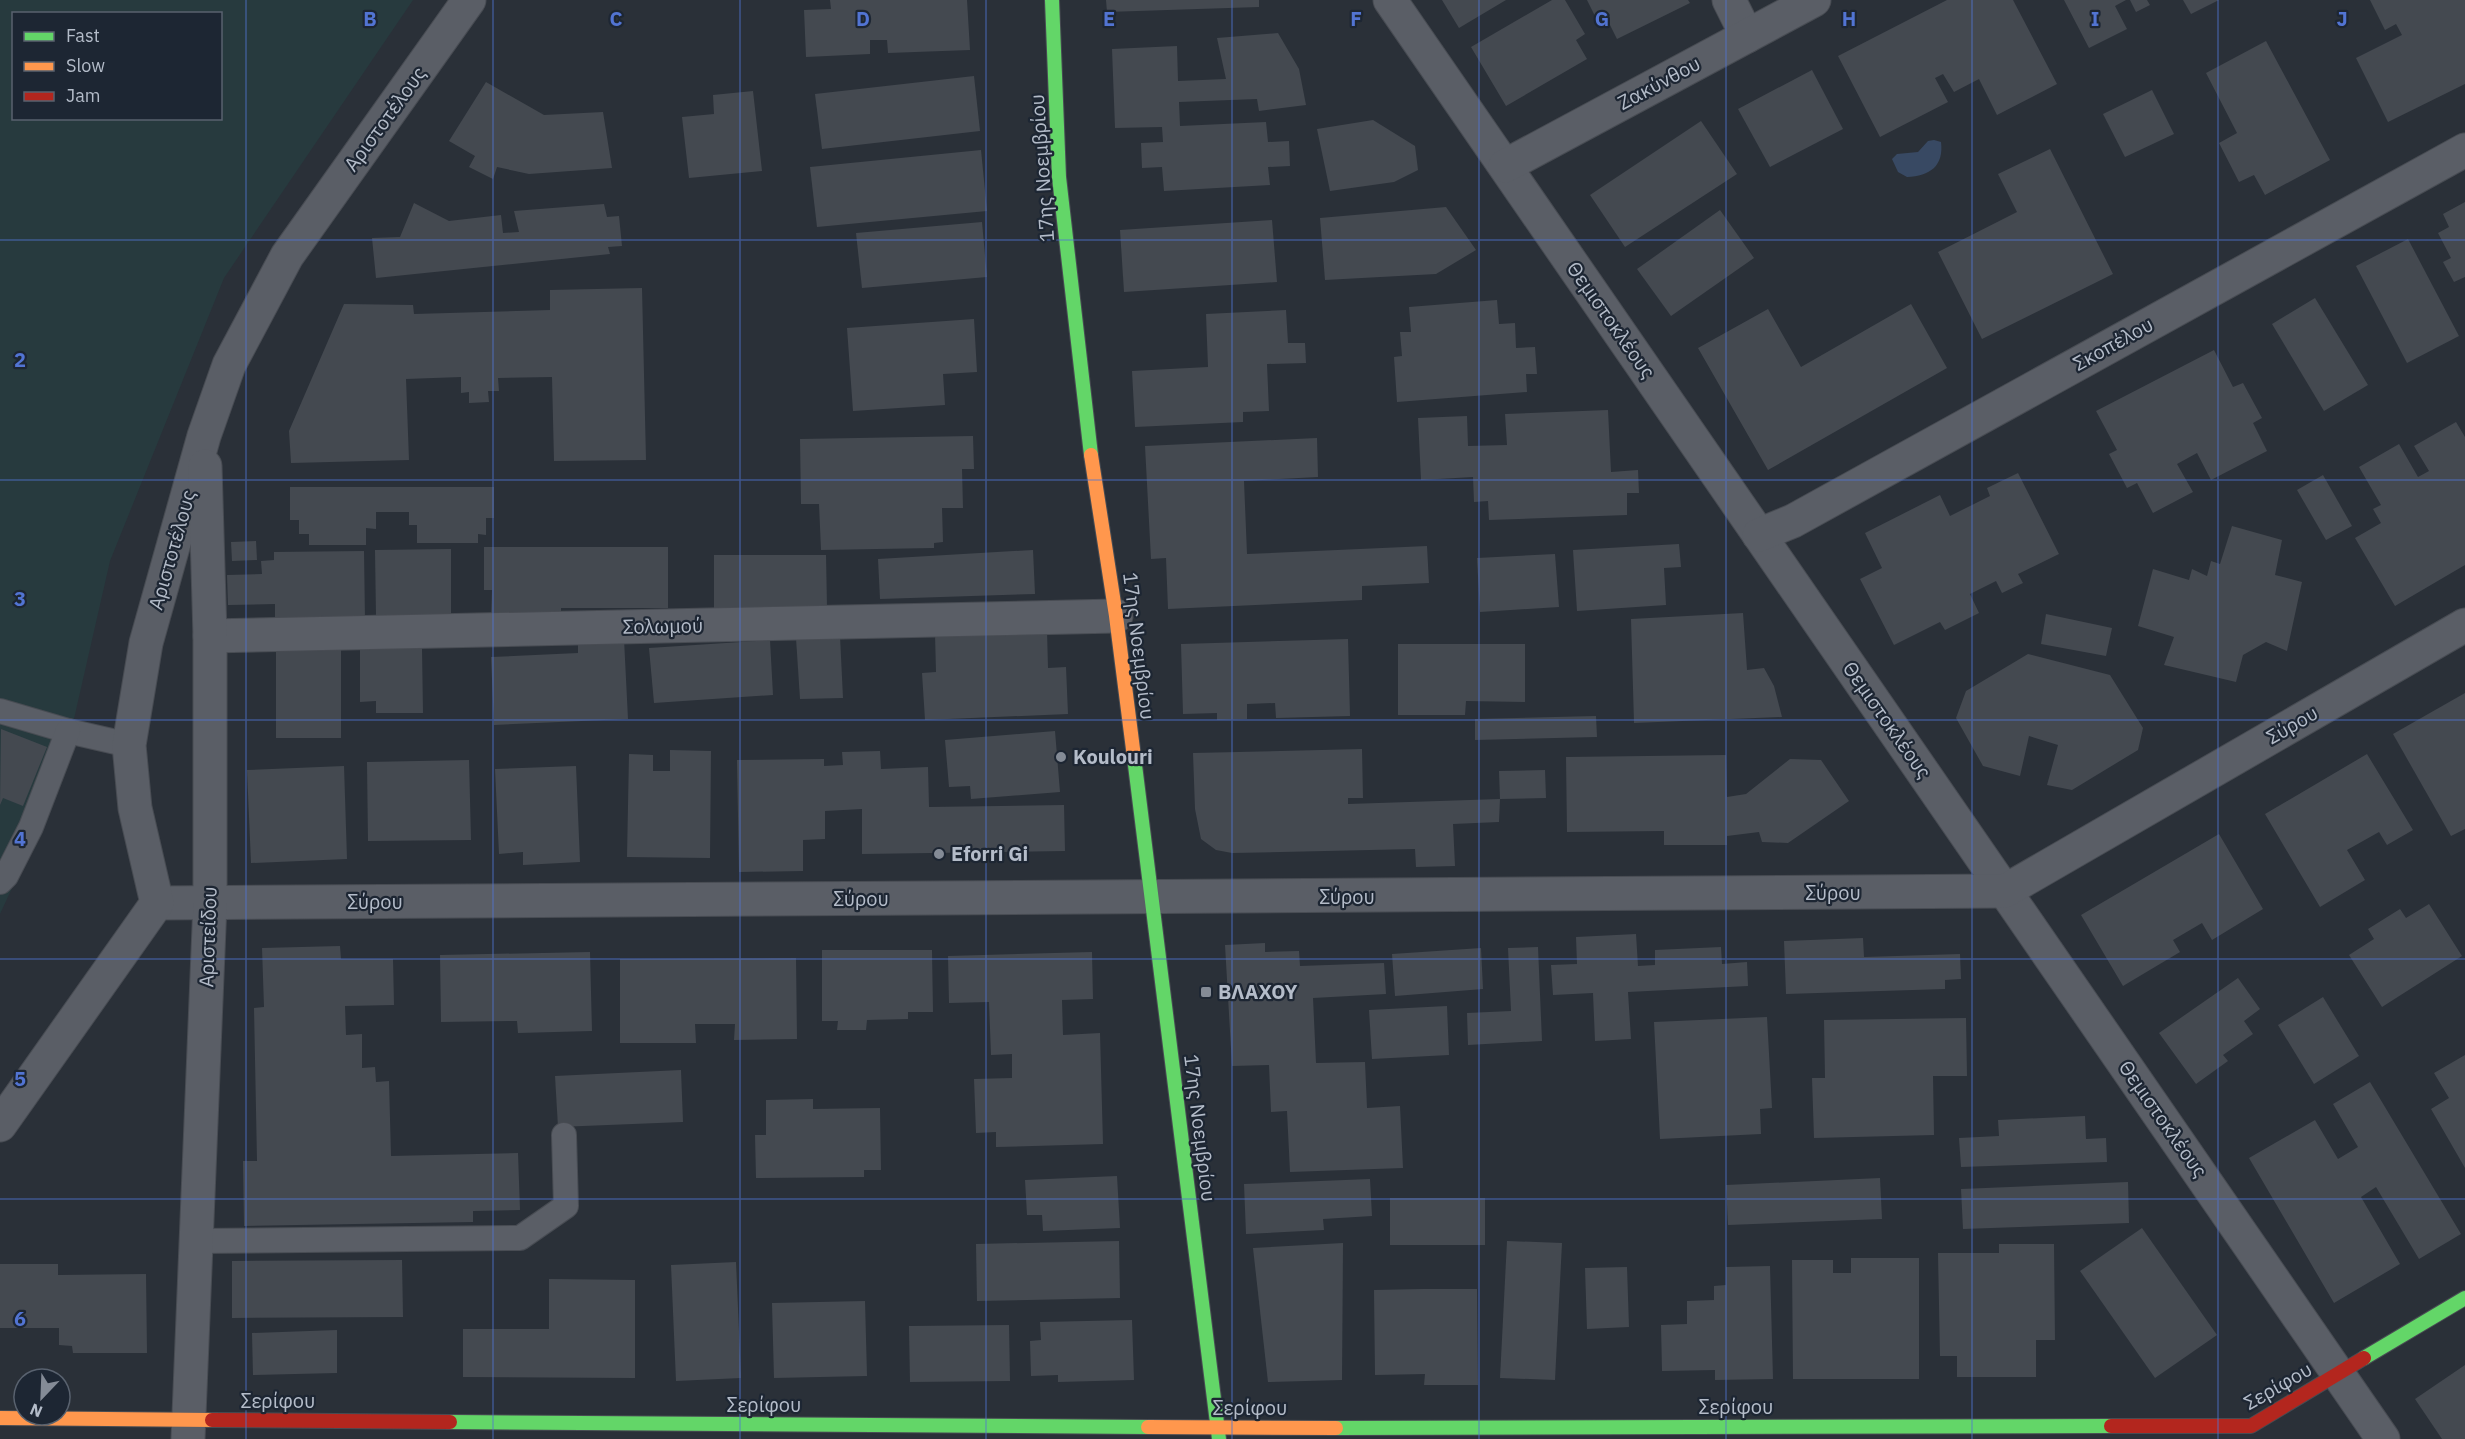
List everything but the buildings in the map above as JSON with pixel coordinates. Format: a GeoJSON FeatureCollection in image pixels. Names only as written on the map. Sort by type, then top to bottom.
{"type":"FeatureCollection","features":[{"type":"Feature","properties":{"kind":"street","name":"Αριστοτέλους"},"geometry":{"type":"LineString","coordinates":[[157,903],[135,808],[129,745],[146,643],[204,436],[229,365],[287,256],[469,0]]}},
{"type":"Feature","properties":{"kind":"street","name":"17ης Νοεμβρίου"},"geometry":{"type":"LineString","coordinates":[[1052,0],[1059,177],[1089,441],[1116,616],[1218,1433]]}},
{"type":"Feature","properties":{"kind":"street","name":"Θεμιστοκλέους"},"geometry":{"type":"LineString","coordinates":[[1390,0],[2383,1439]]}},
{"type":"Feature","properties":{"kind":"street"},"geometry":{"type":"LineString","coordinates":[[1729,0],[1747,36]]}},
{"type":"Feature","properties":{"kind":"street","name":"Ζακύνθου"},"geometry":{"type":"LineString","coordinates":[[1505,166],[1814,0]]}},
{"type":"Feature","properties":{"kind":"street","name":"Σκοπέλου"},"geometry":{"type":"LineString","coordinates":[[1759,535],[1803,515],[2465,150]]}},
{"type":"Feature","properties":{"kind":"street","name":"Αριστείδου"},"geometry":{"type":"LineString","coordinates":[[188,1429],[210,903],[210,636],[204,436]]}},
{"type":"Feature","properties":{"kind":"street","name":"Σολωμού"},"geometry":{"type":"LineString","coordinates":[[210,636],[1116,616]]}},
{"type":"Feature","properties":{"kind":"street","name":"Σύρου"},"geometry":{"type":"LineString","coordinates":[[157,903],[2005,891],[2465,625]]}},
{"type":"Feature","properties":{"kind":"street"},"geometry":{"type":"LineString","coordinates":[[0,1125],[157,903]]}},
{"type":"Feature","properties":{"kind":"street","name":"Σερίφου"},"geometry":{"type":"LineString","coordinates":[[0,1418],[188,1429],[1218,1433],[2252,1426],[2465,1298]]}},
{"type":"Feature","properties":{"kind":"lane"},"geometry":{"type":"LineString","coordinates":[[0,711],[68,731],[129,745]]}},
{"type":"Feature","properties":{"kind":"lane"},"geometry":{"type":"LineString","coordinates":[[0,900],[3,879],[31,827],[68,731]]}},
{"type":"Feature","properties":{"kind":"lane"},"geometry":{"type":"LineString","coordinates":[[196,1241],[520,1238],[566,1206],[564,1135]]}},
{"type":"Feature","properties":{"kind":"green space"},"geometry":{"type":"Polygon","coordinates":[[[0,0],[413,0],[224,278],[110,561],[58,789],[0,914],[0,0]]]}},
{"type":"Feature","properties":{"kind":"water"},"geometry":{"type":"Polygon","coordinates":[[[1928,141],[1941,142],[1941,150],[1938,163],[1934,168],[1929,172],[1907,177],[1898,172],[1892,159],[1897,154],[1918,152],[1928,141]]]}},
{"type":"Feature","properties":{"kind":"traffic: fast"},"geometry":{"type":"LineString","coordinates":[[1052,0],[1059,177],[1091,455]]}},
{"type":"Feature","properties":{"kind":"traffic: fast"},"geometry":{"type":"LineString","coordinates":[[1134,757],[1219,1439]]}},
{"type":"Feature","properties":{"kind":"traffic: fast"},"geometry":{"type":"LineString","coordinates":[[2364,1358],[2465,1298]]}},
{"type":"Feature","properties":{"kind":"traffic: fast"},"geometry":{"type":"LineString","coordinates":[[450,1422],[1148,1427]]}},
{"type":"Feature","properties":{"kind":"traffic: fast"},"geometry":{"type":"LineString","coordinates":[[1336,1428],[2111,1426]]}},
{"type":"Feature","properties":{"kind":"traffic: slow"},"geometry":{"type":"LineString","coordinates":[[1091,455],[1116,616],[1134,757]]}},
{"type":"Feature","properties":{"kind":"traffic: slow"},"geometry":{"type":"LineString","coordinates":[[0,1418],[212,1420]]}},
{"type":"Feature","properties":{"kind":"traffic: slow"},"geometry":{"type":"LineString","coordinates":[[1148,1427],[1336,1428]]}},
{"type":"Feature","properties":{"kind":"traffic: jam"},"geometry":{"type":"LineString","coordinates":[[2111,1426],[2251,1426],[2364,1358]]}},
{"type":"Feature","properties":{"kind":"traffic: jam"},"geometry":{"type":"LineString","coordinates":[[212,1420],[450,1422]]}},
{"type":"Feature","properties":{"kind":"place","name":"Koulouri"},"geometry":{"type":"Point","coordinates":[1061,757]}},
{"type":"Feature","properties":{"kind":"place","name":"Eforri Gi"},"geometry":{"type":"Point","coordinates":[939,854]}},
{"type":"Feature","properties":{"kind":"place","name":"ΒΛΑΧΟΥ"},"geometry":{"type":"Point","coordinates":[1206,992]}}]}
